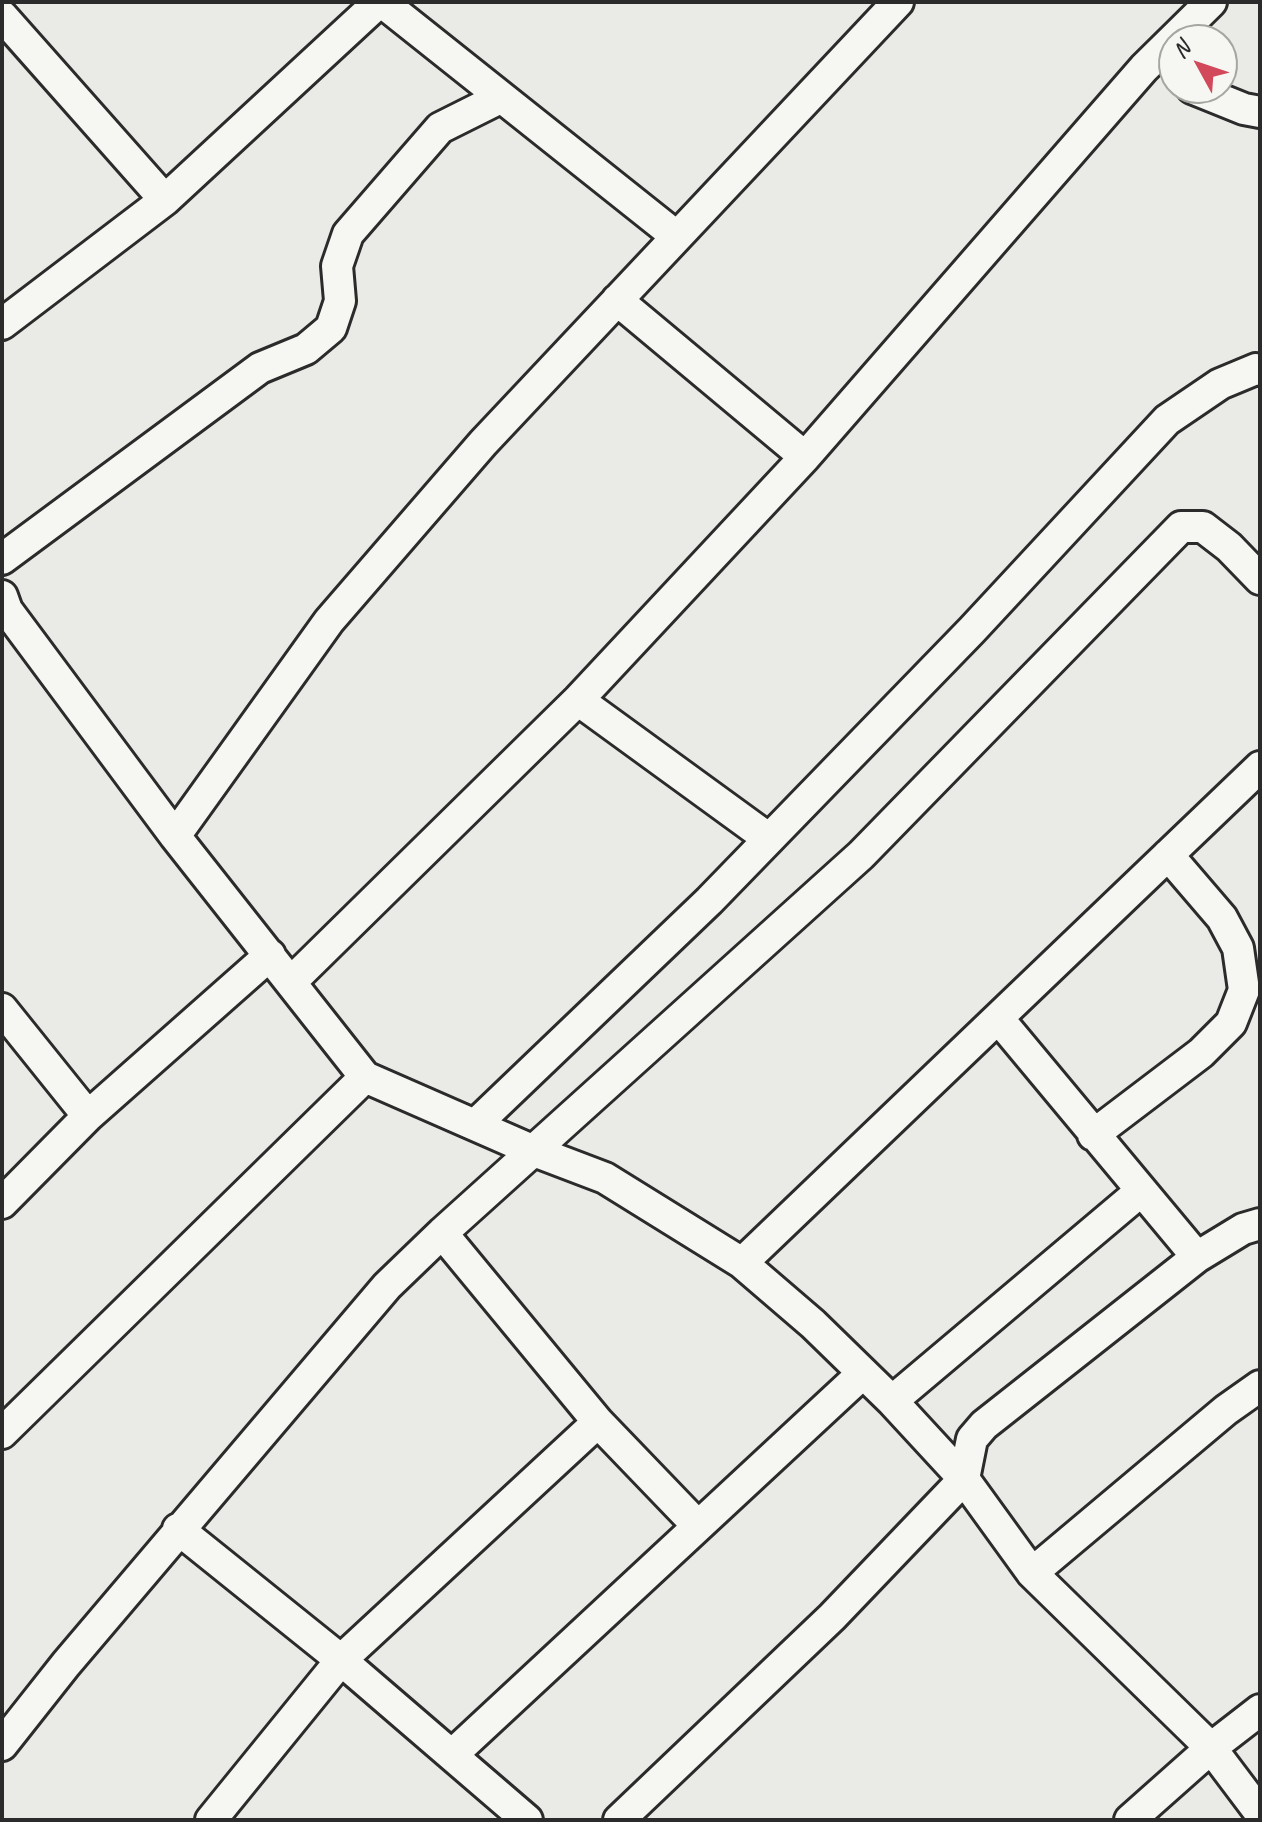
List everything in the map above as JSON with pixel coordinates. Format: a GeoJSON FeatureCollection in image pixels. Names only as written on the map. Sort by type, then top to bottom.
{"type":"FeatureCollection","features":[{"type":"Feature","properties":{"kind":"street"},"geometry":{"type":"LineString","coordinates":[[2,324],[165,200],[380,2],[676,236]]}},
{"type":"Feature","properties":{"kind":"street"},"geometry":{"type":"LineString","coordinates":[[175,836],[329,621],[483,443],[898,2]]}},
{"type":"Feature","properties":{"kind":"street"},"geometry":{"type":"LineString","coordinates":[[291,982],[578,700],[805,457],[1144,68],[1211,2]]}},
{"type":"Feature","properties":{"kind":"street"},"geometry":{"type":"LineString","coordinates":[[2,16],[165,200]]}},
{"type":"Feature","properties":{"kind":"street"},"geometry":{"type":"LineString","coordinates":[[1144,68],[1158,74]]}},
{"type":"Feature","properties":{"kind":"street"},"geometry":{"type":"LineString","coordinates":[[2,559],[260,368],[306,349],[331,328],[340,301],[337,266],[348,234],[440,128],[500,98]]}},
{"type":"Feature","properties":{"kind":"street"},"geometry":{"type":"LineString","coordinates":[[1232,104],[1260,112]]}},
{"type":"Feature","properties":{"kind":"street"},"geometry":{"type":"LineString","coordinates":[[617,300],[805,457]]}},
{"type":"Feature","properties":{"kind":"street"},"geometry":{"type":"LineString","coordinates":[[475,1125],[709,901],[972,630],[1167,420],[1220,384],[1260,370]]}},
{"type":"Feature","properties":{"kind":"street"},"geometry":{"type":"LineString","coordinates":[[2,1745],[178,1529],[387,1286],[861,855],[1181,527],[1203,527],[1229,547],[1260,579]]}},
{"type":"Feature","properties":{"kind":"street"},"geometry":{"type":"LineString","coordinates":[[2,596],[7,610],[175,836],[365,1077],[534,1151],[605,1178],[742,1263],[813,1324],[892,1401],[964,1479],[1032,1573],[1211,1748],[1260,1813]]}},
{"type":"Feature","properties":{"kind":"street"},"geometry":{"type":"LineString","coordinates":[[578,700],[769,839]]}},
{"type":"Feature","properties":{"kind":"street"},"geometry":{"type":"LineString","coordinates":[[742,1263],[1260,767]]}},
{"type":"Feature","properties":{"kind":"street"},"geometry":{"type":"LineString","coordinates":[[1093,1135],[1201,1053],[1231,1023],[1244,990],[1238,948],[1222,918],[1168,855]]}},
{"type":"Feature","properties":{"kind":"street"},"geometry":{"type":"LineString","coordinates":[[2,1203],[88,1116],[270,955]]}},
{"type":"Feature","properties":{"kind":"street"},"geometry":{"type":"LineString","coordinates":[[2,1009],[88,1116]]}},
{"type":"Feature","properties":{"kind":"street"},"geometry":{"type":"LineString","coordinates":[[998,1018],[1197,1257]]}},
{"type":"Feature","properties":{"kind":"street"},"geometry":{"type":"LineString","coordinates":[[2,1433],[365,1077]]}},
{"type":"Feature","properties":{"kind":"street"},"geometry":{"type":"LineString","coordinates":[[892,1401],[1141,1191]]}},
{"type":"Feature","properties":{"kind":"street"},"geometry":{"type":"LineString","coordinates":[[619,1820],[832,1617],[964,1479],[972,1439],[984,1425],[1197,1257],[1243,1229],[1260,1224]]}},
{"type":"Feature","properties":{"kind":"street"},"geometry":{"type":"LineString","coordinates":[[442,1233],[598,1422],[697,1525]]}},
{"type":"Feature","properties":{"kind":"street"},"geometry":{"type":"LineString","coordinates":[[453,1754],[862,1374]]}},
{"type":"Feature","properties":{"kind":"street"},"geometry":{"type":"LineString","coordinates":[[1032,1573],[1226,1410],[1260,1386]]}},
{"type":"Feature","properties":{"kind":"street"},"geometry":{"type":"LineString","coordinates":[[211,1820],[341,1660],[598,1422]]}},
{"type":"Feature","properties":{"kind":"street"},"geometry":{"type":"LineString","coordinates":[[178,1529],[341,1660],[527,1820]]}},
{"type":"Feature","properties":{"kind":"street"},"geometry":{"type":"LineString","coordinates":[[1130,1820],[1211,1748],[1260,1710]]}}]}
